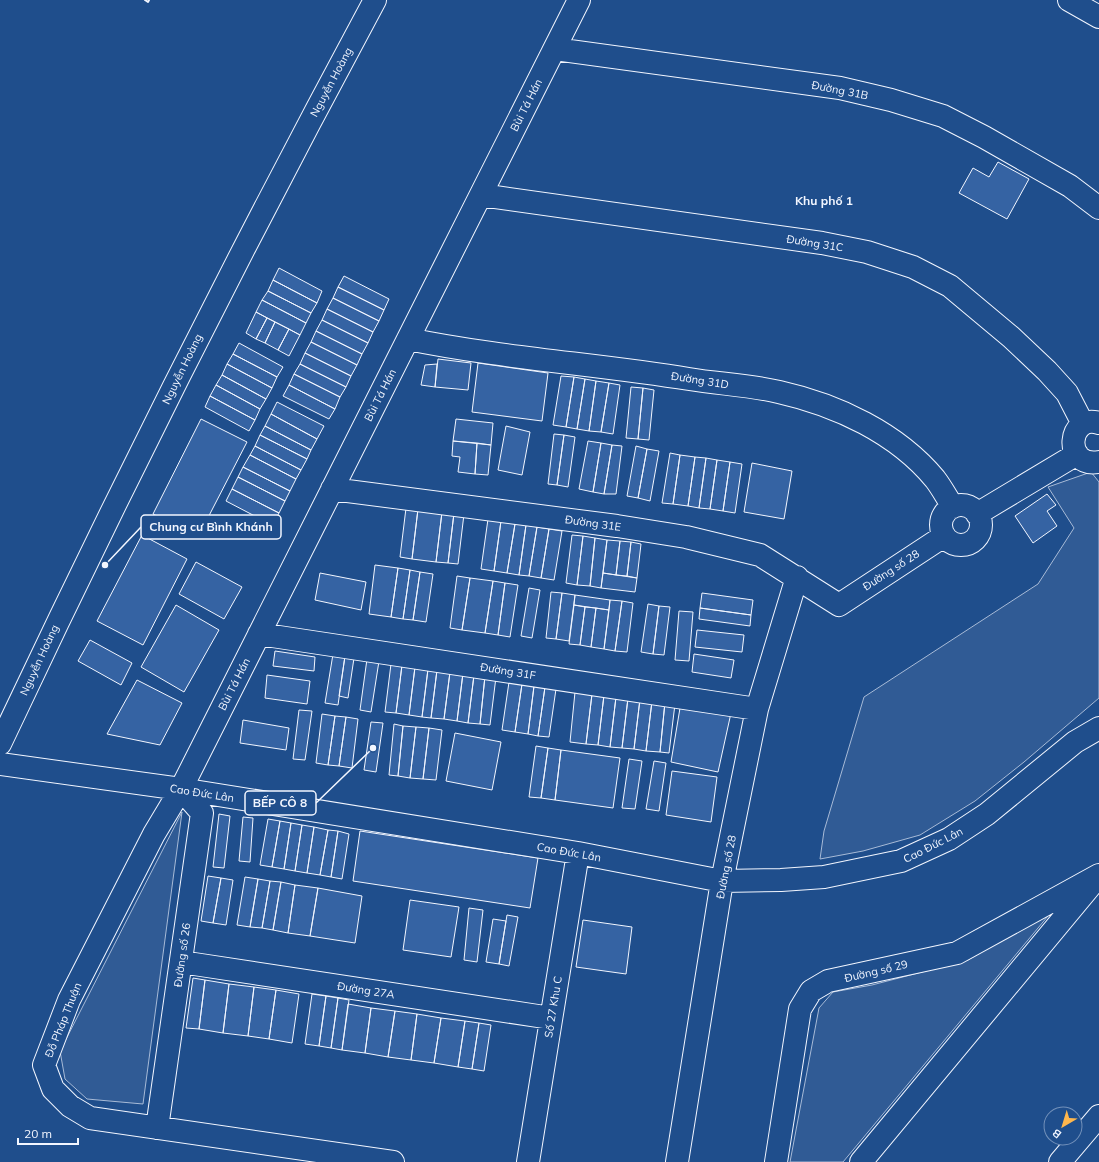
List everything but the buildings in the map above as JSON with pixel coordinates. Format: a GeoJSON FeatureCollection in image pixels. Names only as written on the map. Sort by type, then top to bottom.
{"type":"FeatureCollection","features":[{"type":"Feature","properties":{"kind":"street","name":"Nguyễn Hoàng"},"geometry":{"type":"LineString","coordinates":[[0,744],[72,590],[208,316],[375,0]]}},
{"type":"Feature","properties":{"kind":"street","name":"Bùi Tá Hán"},"geometry":{"type":"LineString","coordinates":[[181,789],[579,0]]}},
{"type":"Feature","properties":{"kind":"street"},"geometry":{"type":"LineString","coordinates":[[1069,0],[1099,17]]}},
{"type":"Feature","properties":{"kind":"street","name":"Đường 31B"},"geometry":{"type":"LineString","coordinates":[[555,49],[840,88],[891,100],[943,116],[984,137],[1070,186],[1099,208]]}},
{"type":"Feature","properties":{"kind":"street","name":"Đường 31C"},"geometry":{"type":"LineString","coordinates":[[481,195],[822,243],[867,252],[913,266],[950,286],[1011,337],[1067,392],[1091,424]]}},
{"type":"Feature","properties":{"kind":"street","name":"Đường 31D"},"geometry":{"type":"LineString","coordinates":[[408,339],[461,350],[630,370],[779,392],[805,399],[837,410],[891,440],[915,458],[935,480],[953,507]]}},
{"type":"Feature","properties":{"kind":"street"},"geometry":{"type":"LineString","coordinates":[[1091,424],[1074,434],[1073,441],[1077,454],[1087,462],[1099,462]]}},
{"type":"Feature","properties":{"kind":"street"},"geometry":{"type":"LineString","coordinates":[[977,514],[1077,454]]}},
{"type":"Feature","properties":{"kind":"street","name":"Đường 31E"},"geometry":{"type":"LineString","coordinates":[[332,489],[610,525],[686,537],[760,555],[839,605]]}},
{"type":"Feature","properties":{"kind":"street"},"geometry":{"type":"LineString","coordinates":[[966,506],[977,514],[980,527],[976,538],[971,542],[960,545],[954,544],[944,536],[941,523],[947,511],[953,507],[966,506]]}},
{"type":"Feature","properties":{"kind":"street","name":"Đường số 28"},"geometry":{"type":"LineString","coordinates":[[839,605],[944,536]]}},
{"type":"Feature","properties":{"kind":"street","name":"Đường số 28"},"geometry":{"type":"LineString","coordinates":[[677,1162],[722,880],[757,709],[797,577]]}},
{"type":"Feature","properties":{"kind":"street","name":"Đường 31F"},"geometry":{"type":"LineString","coordinates":[[259,634],[757,709]]}},
{"type":"Feature","properties":{"kind":"street","name":"Cao Đức Lân"},"geometry":{"type":"LineString","coordinates":[[0,764],[181,789],[578,853],[722,880],[781,880],[824,877],[902,862],[949,839],[987,814],[1076,742],[1099,728]]}},
{"type":"Feature","properties":{"kind":"street","name":"Đường số 26"},"geometry":{"type":"LineString","coordinates":[[157,1128],[202,813],[181,789]]}},
{"type":"Feature","properties":{"kind":"street","name":"Đỗ Pháp Thuận"},"geometry":{"type":"LineString","coordinates":[[181,789],[154,834],[68,1000],[44,1065],[53,1089],[70,1106],[90,1118],[347,1159],[393,1162]]}},
{"type":"Feature","properties":{"kind":"street","name":"Số 27 Khu C"},"geometry":{"type":"LineString","coordinates":[[528,1162],[578,853]]}},
{"type":"Feature","properties":{"kind":"street","name":"Đường số 29"},"geometry":{"type":"LineString","coordinates":[[776,1162],[800,1009],[811,990],[828,982],[957,952],[1099,875]]}},
{"type":"Feature","properties":{"kind":"street","name":"Đường số 29"},"geometry":{"type":"LineString","coordinates":[[861,1162],[1099,875]]}},
{"type":"Feature","properties":{"kind":"street","name":"Đường 27A"},"geometry":{"type":"LineString","coordinates":[[181,962],[551,1018]]}},
{"type":"Feature","properties":{"kind":"street"},"geometry":{"type":"LineString","coordinates":[[1060,1162],[1099,1116]]}},
{"type":"Feature","properties":{"kind":"shaded area"},"geometry":{"type":"Polygon","coordinates":[[[1091,472],[1099,482],[1099,698],[1024,762],[975,801],[920,835],[863,851],[820,859],[824,831],[864,697],[1038,584],[1074,528],[1048,487],[1091,472]]]}},
{"type":"Feature","properties":{"kind":"shaded area"},"geometry":{"type":"Polygon","coordinates":[[[182,812],[143,1104],[87,1099],[65,1079],[60,1051],[182,812]]]}},
{"type":"Feature","properties":{"kind":"shaded area"},"geometry":{"type":"Polygon","coordinates":[[[1053,910],[843,1162],[790,1162],[819,1008],[833,992],[872,985],[968,960],[1053,910]]]}},
{"type":"Feature","properties":{"kind":"wall"},"geometry":{"type":"LineString","coordinates":[[145,0],[148,2],[149,0]]}},
{"type":"Feature","properties":{"kind":"place","name":"Chung cư Bình Khánh"},"geometry":{"type":"Point","coordinates":[105,565]}},
{"type":"Feature","properties":{"kind":"place","name":"BẾP CÔ 8"},"geometry":{"type":"Point","coordinates":[373,748]}},
{"type":"Feature","properties":{"kind":"district","name":"Khu phố 1"},"geometry":{"type":"Point","coordinates":[824,200]}}]}
